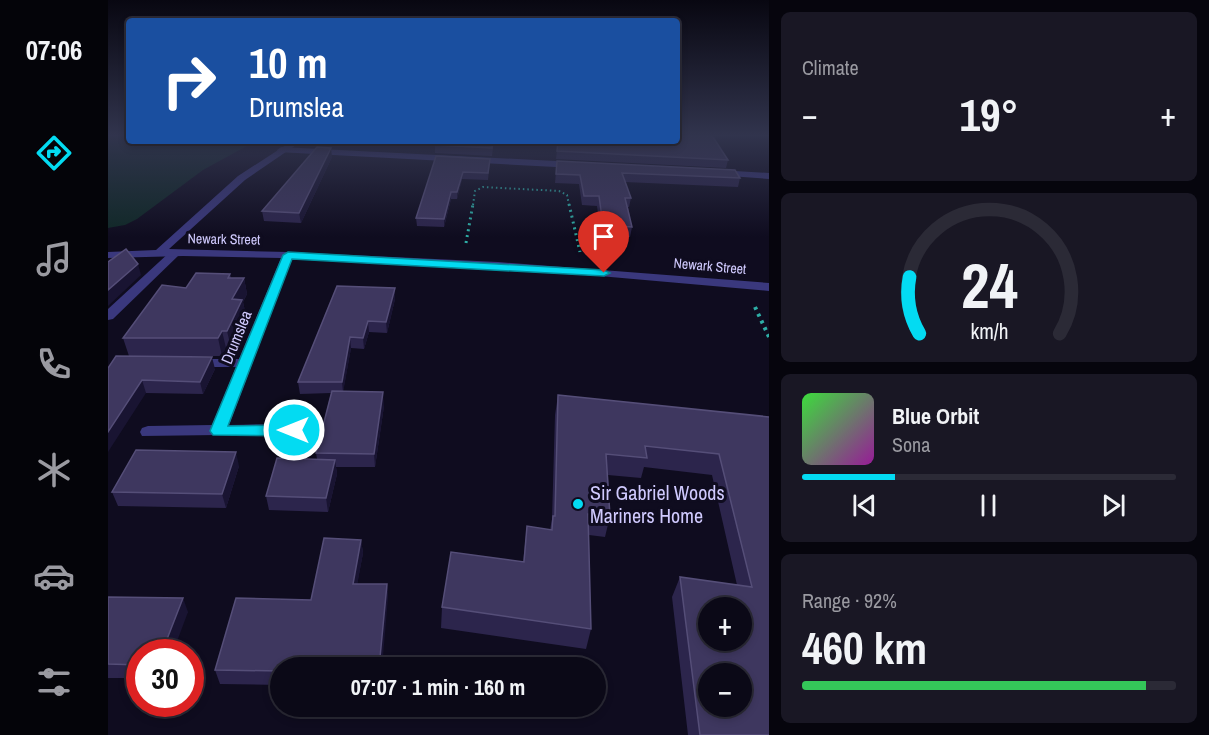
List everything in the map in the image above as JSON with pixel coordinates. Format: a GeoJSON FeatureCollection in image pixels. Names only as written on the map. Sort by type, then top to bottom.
{"type":"FeatureCollection","features":[{"type":"Feature","properties":{"kind":"street"},"geometry":{"type":"LineString","coordinates":[[159,253],[251,168]]}},
{"type":"Feature","properties":{"kind":"street"},"geometry":{"type":"LineString","coordinates":[[710,173],[769,176]]}},
{"type":"Feature","properties":{"kind":"street","name":"Newark Street"},"geometry":{"type":"LineString","coordinates":[[108,255],[159,253],[288,255],[584,272],[769,287]]}},
{"type":"Feature","properties":{"kind":"street"},"geometry":{"type":"LineString","coordinates":[[108,316],[175,253]]}},
{"type":"Feature","properties":{"kind":"street","name":"Drumslea"},"geometry":{"type":"LineString","coordinates":[[218,431],[288,255]]}},
{"type":"Feature","properties":{"kind":"street"},"geometry":{"type":"LineString","coordinates":[[178,362],[245,363]]}},
{"type":"Feature","properties":{"kind":"street"},"geometry":{"type":"LineString","coordinates":[[148,432],[294,430]]}},
{"type":"Feature","properties":{"kind":"path"},"geometry":{"type":"LineString","coordinates":[[462,264],[475,191],[483,187],[559,191],[567,195],[584,272]]}},
{"type":"Feature","properties":{"kind":"path"},"geometry":{"type":"LineString","coordinates":[[745,284],[769,337]]}},
{"type":"Feature","properties":{"kind":"green space"},"geometry":{"type":"Polygon","coordinates":[[[108,168],[206,168],[137,219],[125,225],[108,228],[108,168]]]}},
{"type":"Feature","properties":{"kind":"building"},"geometry":{"type":"Polygon","coordinates":[[[299,168],[321,168],[299,213],[262,211],[299,168]]]}},
{"type":"Feature","properties":{"kind":"building"},"geometry":{"type":"Polygon","coordinates":[[[432,168],[489,168],[488,173],[463,172],[457,192],[451,192],[444,219],[416,218],[432,168]]]}},
{"type":"Feature","properties":{"kind":"building"},"geometry":{"type":"Polygon","coordinates":[[[556,168],[701,168],[735,170],[740,178],[622,173],[631,198],[625,198],[632,227],[603,225],[599,196],[584,196],[580,175],[556,174],[556,168]]]}},
{"type":"Feature","properties":{"kind":"building"},"geometry":{"type":"Polygon","coordinates":[[[126,249],[138,264],[108,290],[108,262],[126,249]]]}},
{"type":"Feature","properties":{"kind":"building"},"geometry":{"type":"Polygon","coordinates":[[[196,273],[230,274],[228,278],[244,278],[232,299],[242,300],[227,331],[222,331],[218,338],[123,338],[162,285],[186,288],[196,273]]]}},
{"type":"Feature","properties":{"kind":"building"},"geometry":{"type":"Polygon","coordinates":[[[337,286],[395,288],[386,322],[368,321],[363,338],[350,337],[342,382],[298,382],[337,286]]]}},
{"type":"Feature","properties":{"kind":"building"},"geometry":{"type":"Polygon","coordinates":[[[116,356],[212,357],[200,382],[142,380],[108,432],[108,368],[116,356]]]}},
{"type":"Feature","properties":{"kind":"building"},"geometry":{"type":"Polygon","coordinates":[[[332,391],[383,392],[374,454],[316,453],[332,391]]]}},
{"type":"Feature","properties":{"kind":"building"},"geometry":{"type":"Polygon","coordinates":[[[558,395],[769,417],[769,735],[700,735],[680,577],[752,587],[719,454],[645,446],[647,458],[606,454],[610,516],[588,514],[591,629],[442,607],[451,552],[524,562],[527,526],[552,530],[553,516],[555,516],[558,395]]]}},
{"type":"Feature","properties":{"kind":"building"},"geometry":{"type":"Polygon","coordinates":[[[136,450],[236,452],[222,494],[112,492],[136,450]]]}},
{"type":"Feature","properties":{"kind":"building"},"geometry":{"type":"Polygon","coordinates":[[[277,458],[335,460],[326,498],[266,496],[277,458]]]}},
{"type":"Feature","properties":{"kind":"building"},"geometry":{"type":"Polygon","coordinates":[[[324,538],[361,540],[353,584],[387,584],[380,657],[270,657],[270,671],[215,670],[236,598],[311,600],[324,538]]]}},
{"type":"Feature","properties":{"kind":"building"},"geometry":{"type":"Polygon","coordinates":[[[108,597],[183,598],[167,639],[126,639],[126,665],[108,664],[108,597]]]}},
{"type":"Feature","properties":{"kind":"place","name":"Sir Gabriel Woods Mariners Home"},"geometry":{"type":"Point","coordinates":[578,504]}},
{"type":"Feature","properties":{"kind":"route"},"geometry":{"type":"LineString","coordinates":[[294,430],[218,431],[288,255],[604,273]]}}]}
